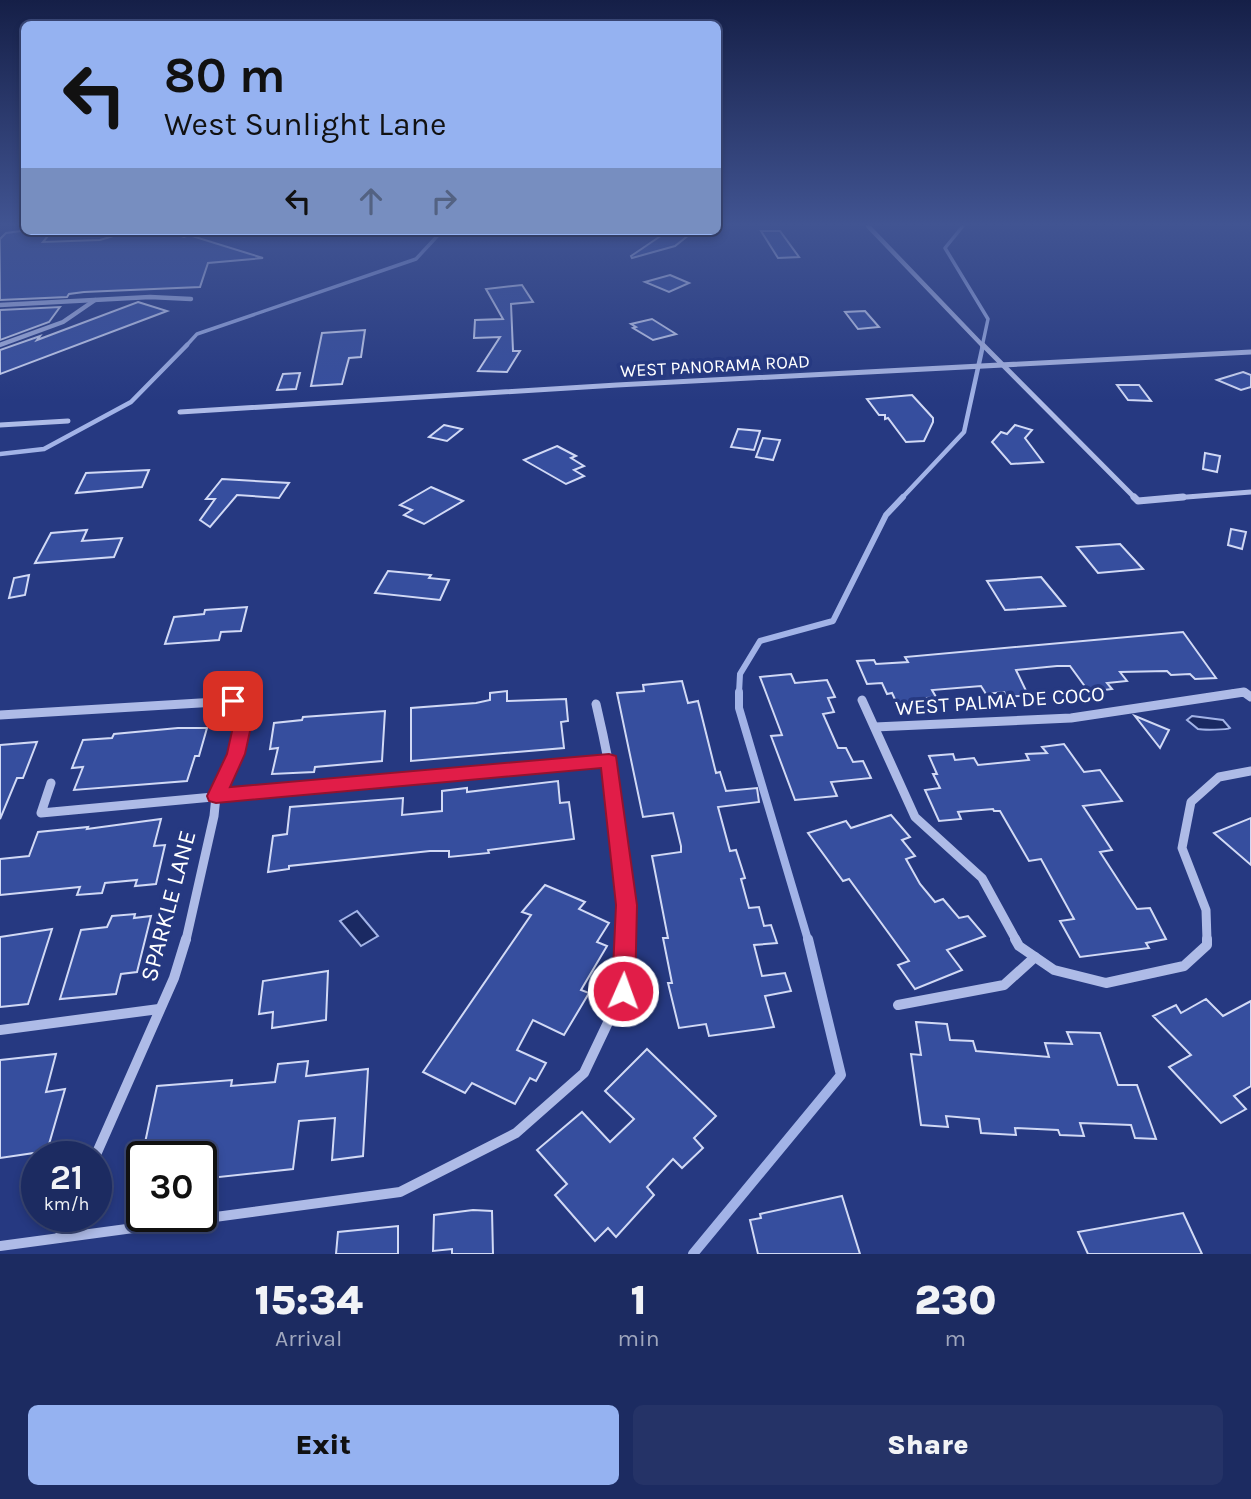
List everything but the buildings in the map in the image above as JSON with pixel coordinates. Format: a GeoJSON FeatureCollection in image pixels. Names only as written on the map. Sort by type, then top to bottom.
{"type":"FeatureCollection","features":[{"type":"Feature","properties":{"kind":"street"},"geometry":{"type":"LineString","coordinates":[[925,285],[1138,501],[1251,492]]}},
{"type":"Feature","properties":{"kind":"street"},"geometry":{"type":"LineString","coordinates":[[0,305],[150,298],[191,299]]}},
{"type":"Feature","properties":{"kind":"street"},"geometry":{"type":"LineString","coordinates":[[0,345],[65,322],[85,311],[95,300]]}},
{"type":"Feature","properties":{"kind":"street","name":"WEST PANORAMA ROAD"},"geometry":{"type":"LineString","coordinates":[[180,412],[617,385],[1251,352]]}},
{"type":"Feature","properties":{"kind":"street"},"geometry":{"type":"LineString","coordinates":[[0,425],[68,421]]}},
{"type":"Feature","properties":{"kind":"street","name":"WEST PALMA DE COCO"},"geometry":{"type":"LineString","coordinates":[[875,727],[1071,718],[1244,692],[1251,697]]}},
{"type":"Feature","properties":{"kind":"street"},"geometry":{"type":"LineString","coordinates":[[862,700],[915,817],[982,878],[1019,946],[1054,970],[1106,983],[1184,966],[1208,945],[1206,910],[1182,848],[1191,802],[1219,777],[1251,771]]}},
{"type":"Feature","properties":{"kind":"street","name":"SPARKLE LANE"},"geometry":{"type":"LineString","coordinates":[[0,715],[233,701],[243,722],[236,754],[216,796],[214,816],[186,940],[174,978],[102,1141]]}},
{"type":"Feature","properties":{"kind":"street"},"geometry":{"type":"LineString","coordinates":[[0,1246],[400,1192],[516,1133],[584,1073],[623,991],[626,905],[609,760],[596,704]]}},
{"type":"Feature","properties":{"kind":"street"},"geometry":{"type":"LineString","coordinates":[[51,783],[41,813],[609,760]]}},
{"type":"Feature","properties":{"kind":"street"},"geometry":{"type":"LineString","coordinates":[[898,1005],[1004,985],[1035,957]]}},
{"type":"Feature","properties":{"kind":"street"},"geometry":{"type":"LineString","coordinates":[[0,1030],[159,1009]]}},
{"type":"Feature","properties":{"kind":"street"},"geometry":{"type":"LineString","coordinates":[[59,1238],[62,1232]]}},
{"type":"Feature","properties":{"kind":"water"},"geometry":{"type":"Polygon","coordinates":[[[1192,716],[1223,720],[1230,728],[1198,729],[1187,720],[1192,716]]]}},
{"type":"Feature","properties":{"kind":"water"},"geometry":{"type":"Polygon","coordinates":[[[357,911],[378,936],[361,946],[340,921],[357,911]]]}},
{"type":"Feature","properties":{"kind":"waterway"},"geometry":{"type":"LineString","coordinates":[[185,347],[197,334],[341,285]]}},
{"type":"Feature","properties":{"kind":"waterway"},"geometry":{"type":"LineString","coordinates":[[967,285],[988,319],[982,347]]}},
{"type":"Feature","properties":{"kind":"waterway"},"geometry":{"type":"LineString","coordinates":[[0,454],[44,449],[131,402],[187,345]]}},
{"type":"Feature","properties":{"kind":"waterway"},"geometry":{"type":"LineString","coordinates":[[901,499],[964,432],[983,345]]}},
{"type":"Feature","properties":{"kind":"waterway"},"geometry":{"type":"LineString","coordinates":[[739,693],[740,674],[760,641],[833,621],[886,515],[903,497]]}},
{"type":"Feature","properties":{"kind":"waterway"},"geometry":{"type":"LineString","coordinates":[[739,693],[739,708],[808,940]]}},
{"type":"Feature","properties":{"kind":"waterway"},"geometry":{"type":"LineString","coordinates":[[693,1254],[841,1075],[808,939]]}},
{"type":"Feature","properties":{"kind":"route"},"geometry":{"type":"LineString","coordinates":[[233,701],[243,722],[236,754],[216,796],[609,760],[626,905],[623,991]]}}]}
